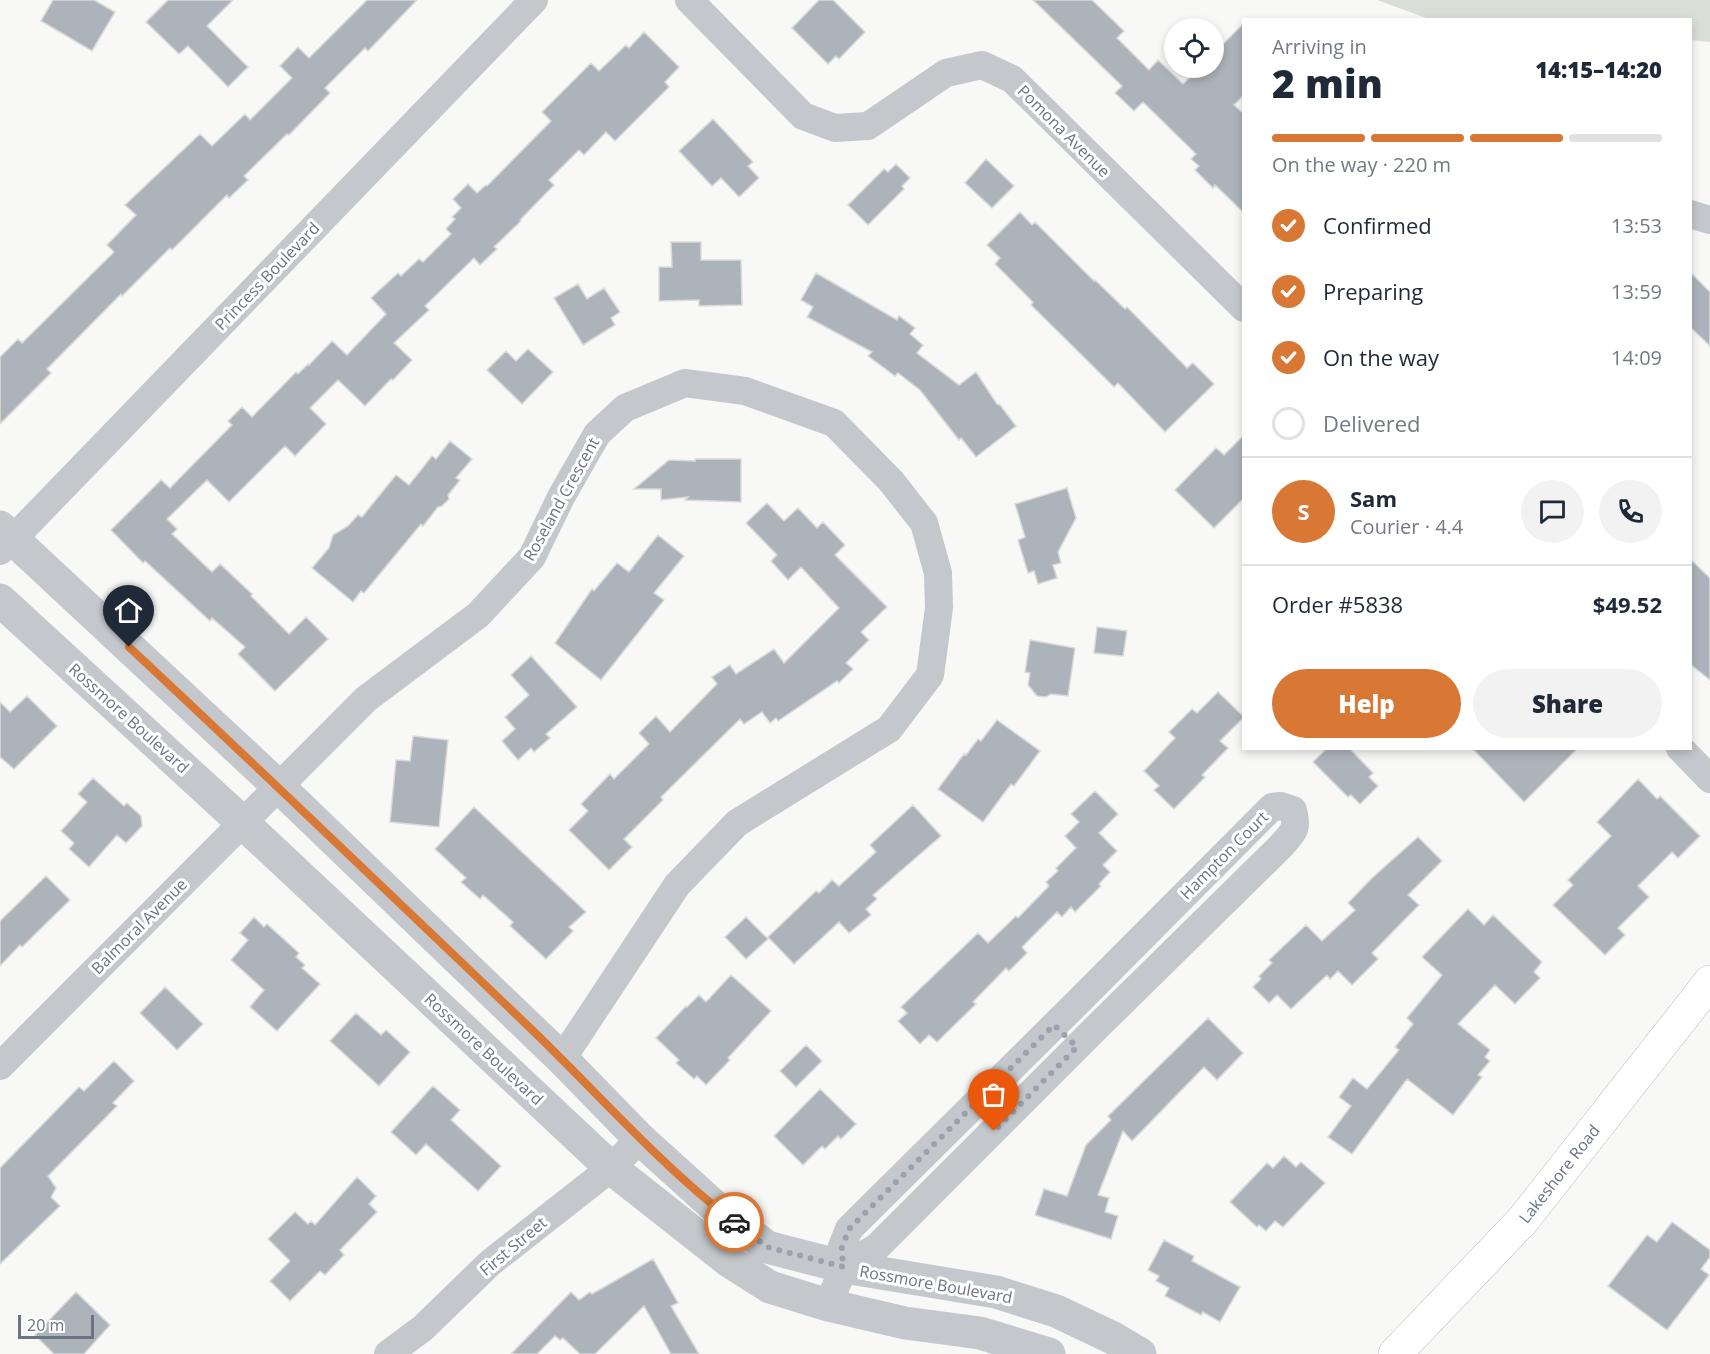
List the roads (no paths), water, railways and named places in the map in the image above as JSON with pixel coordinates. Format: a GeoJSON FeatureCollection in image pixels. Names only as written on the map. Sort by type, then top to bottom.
{"type":"FeatureCollection","features":[{"type":"Feature","properties":{"kind":"main road","name":"Lakeshore Road"},"geometry":{"type":"LineString","coordinates":[[1395,1354],[1523,1220],[1710,982]]}},
{"type":"Feature","properties":{"kind":"street","name":"Princess Boulevard"},"geometry":{"type":"LineString","coordinates":[[4,539],[534,0]]}},
{"type":"Feature","properties":{"kind":"street","name":"Pomona Avenue"},"geometry":{"type":"LineString","coordinates":[[689,0],[803,116],[835,128],[868,126],[946,73],[982,64],[1012,79],[1242,306]]}},
{"type":"Feature","properties":{"kind":"street"},"geometry":{"type":"LineString","coordinates":[[1692,215],[1710,220]]}},
{"type":"Feature","properties":{"kind":"street","name":"Roseland Crescent"},"geometry":{"type":"LineString","coordinates":[[278,786],[366,699],[478,615],[532,557],[561,497],[597,434],[625,408],[685,383],[745,391],[834,423],[891,481],[924,523],[938,573],[939,608],[930,675],[889,729],[737,823],[677,885],[562,1059]]}},
{"type":"Feature","properties":{"kind":"street","name":"Rossmore Boulevard"},"geometry":{"type":"LineString","coordinates":[[4,539],[278,786],[562,1059],[640,1139],[714,1206],[767,1247],[844,1267],[996,1292],[1056,1311],[1109,1346],[1140,1354]]}},
{"type":"Feature","properties":{"kind":"street","name":"Rossmore Boulevard"},"geometry":{"type":"LineString","coordinates":[[0,600],[243,822],[611,1167],[729,1261],[770,1287],[828,1305],[905,1323],[980,1333],[1049,1354]]}},
{"type":"Feature","properties":{"kind":"street"},"geometry":{"type":"LineString","coordinates":[[1682,750],[1710,779]]}},
{"type":"Feature","properties":{"kind":"street","name":"Balmoral Avenue"},"geometry":{"type":"LineString","coordinates":[[0,1066],[278,786]]}},
{"type":"Feature","properties":{"kind":"street","name":"Hampton Court"},"geometry":{"type":"LineString","coordinates":[[828,1305],[844,1267],[841,1250],[849,1229],[1272,807],[1281,806],[1293,810],[1296,820],[1295,830],[1282,845],[878,1247],[844,1267]]}},
{"type":"Feature","properties":{"kind":"street"},"geometry":{"type":"LineString","coordinates":[[1080,1001],[1100,1024]]}},
{"type":"Feature","properties":{"kind":"street"},"geometry":{"type":"LineString","coordinates":[[1054,1025],[1077,1047]]}},
{"type":"Feature","properties":{"kind":"street","name":"First Street"},"geometry":{"type":"LineString","coordinates":[[388,1354],[423,1328],[490,1263],[611,1167],[640,1139]]}}]}
